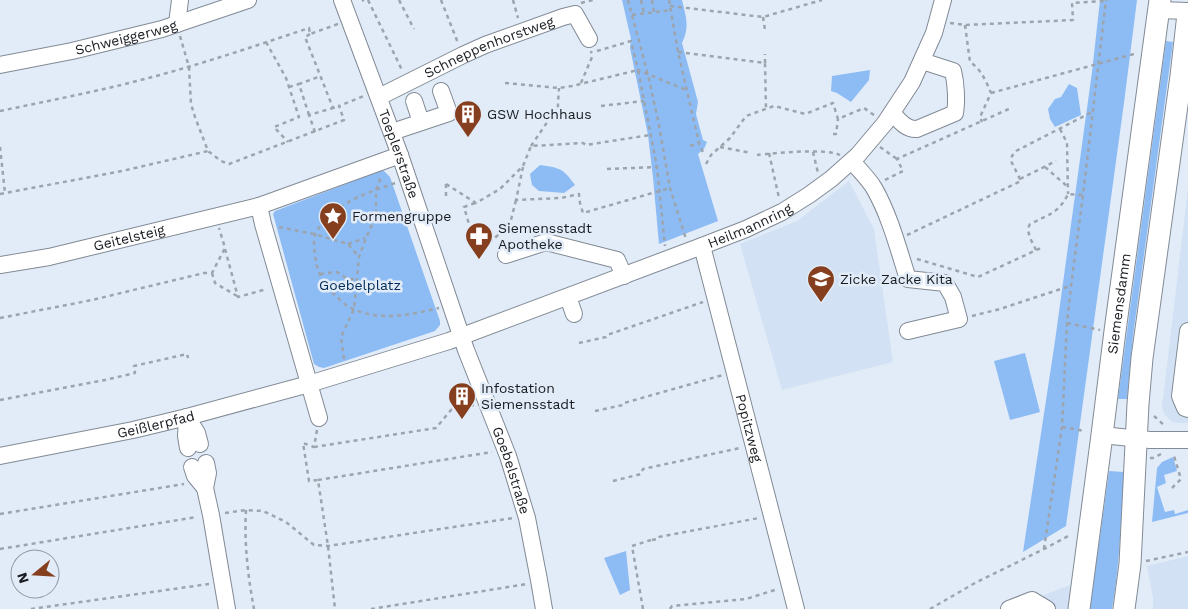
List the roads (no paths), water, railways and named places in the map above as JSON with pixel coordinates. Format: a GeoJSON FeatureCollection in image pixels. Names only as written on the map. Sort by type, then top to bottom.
{"type":"FeatureCollection","features":[{"type":"Feature","properties":{"kind":"main road","name":"Siemensdamm"},"geometry":{"type":"LineString","coordinates":[[1079,609],[1094,433],[1115,331],[1160,5]]}},
{"type":"Feature","properties":{"kind":"main road"},"geometry":{"type":"LineString","coordinates":[[1124,609],[1130,564],[1142,358],[1180,86],[1188,13]]}},
{"type":"Feature","properties":{"kind":"street"},"geometry":{"type":"LineString","coordinates":[[177,24],[180,0]]}},
{"type":"Feature","properties":{"kind":"street","name":"Schweiggerweg"},"geometry":{"type":"LineString","coordinates":[[0,65],[72,51],[162,29],[177,24],[217,4],[248,0]]}},
{"type":"Feature","properties":{"kind":"street","name":"Toeplerstraße"},"geometry":{"type":"LineString","coordinates":[[342,0],[392,132],[462,337]]}},
{"type":"Feature","properties":{"kind":"street","name":"Heilmannring"},"geometry":{"type":"LineString","coordinates":[[462,337],[746,229],[782,212],[821,187],[852,161],[871,141],[912,82],[934,33],[943,0]]}},
{"type":"Feature","properties":{"kind":"street"},"geometry":{"type":"LineString","coordinates":[[1160,5],[1188,13]]}},
{"type":"Feature","properties":{"kind":"street","name":"Schneppenhorstweg"},"geometry":{"type":"LineString","coordinates":[[379,97],[485,45],[575,14],[590,46]]}},
{"type":"Feature","properties":{"kind":"street"},"geometry":{"type":"LineString","coordinates":[[888,118],[911,130],[955,113],[955,80],[953,72],[922,61]]}},
{"type":"Feature","properties":{"kind":"street"},"geometry":{"type":"LineString","coordinates":[[392,132],[449,113],[441,91]]}},
{"type":"Feature","properties":{"kind":"street"},"geometry":{"type":"LineString","coordinates":[[414,101],[422,122]]}},
{"type":"Feature","properties":{"kind":"street"},"geometry":{"type":"LineString","coordinates":[[319,418],[263,224],[260,206],[400,155]]}},
{"type":"Feature","properties":{"kind":"street"},"geometry":{"type":"LineString","coordinates":[[852,161],[873,186],[896,241],[908,279],[945,283],[953,296],[959,320],[908,331]]}},
{"type":"Feature","properties":{"kind":"street","name":"Geitelsteig"},"geometry":{"type":"LineString","coordinates":[[0,266],[49,257],[260,206]]}},
{"type":"Feature","properties":{"kind":"street"},"geometry":{"type":"LineString","coordinates":[[506,254],[546,242],[617,260],[624,276]]}},
{"type":"Feature","properties":{"kind":"street","name":"Popitzweg"},"geometry":{"type":"LineString","coordinates":[[702,246],[796,609]]}},
{"type":"Feature","properties":{"kind":"street"},"geometry":{"type":"LineString","coordinates":[[568,297],[574,314]]}},
{"type":"Feature","properties":{"kind":"street"},"geometry":{"type":"LineString","coordinates":[[1188,331],[1180,396],[1185,408],[1188,409]]}},
{"type":"Feature","properties":{"kind":"street"},"geometry":{"type":"LineString","coordinates":[[309,384],[462,337]]}},
{"type":"Feature","properties":{"kind":"street","name":"Goebelstraße"},"geometry":{"type":"LineString","coordinates":[[462,337],[508,456],[527,518],[544,609]]}},
{"type":"Feature","properties":{"kind":"street","name":"Geißlerpfad"},"geometry":{"type":"LineString","coordinates":[[0,456],[133,430],[309,384]]}},
{"type":"Feature","properties":{"kind":"street"},"geometry":{"type":"LineString","coordinates":[[187,417],[186,436],[194,446]]}},
{"type":"Feature","properties":{"kind":"street"},"geometry":{"type":"LineString","coordinates":[[1094,433],[1136,439],[1188,440]]}},
{"type":"Feature","properties":{"kind":"street"},"geometry":{"type":"LineString","coordinates":[[200,475],[211,515],[227,609]]}},
{"type":"Feature","properties":{"kind":"street"},"geometry":{"type":"LineString","coordinates":[[1009,609],[1032,600],[1047,609]]}},
{"type":"Feature","properties":{"kind":"street"},"geometry":{"type":"LineString","coordinates":[[1035,609],[1040,609]]}},
{"type":"Feature","properties":{"kind":"place","name":"GSW Hochhaus"},"geometry":{"type":"Point","coordinates":[468,138]}},
{"type":"Feature","properties":{"kind":"place","name":"Formengruppe"},"geometry":{"type":"Point","coordinates":[333,240]}},
{"type":"Feature","properties":{"kind":"place","name":"Siemensstadt Apotheke"},"geometry":{"type":"Point","coordinates":[479,260]}},
{"type":"Feature","properties":{"kind":"place","name":"Zicke Zacke Kita"},"geometry":{"type":"Point","coordinates":[821,303]}},
{"type":"Feature","properties":{"kind":"place","name":"Infostation Siemensstadt"},"geometry":{"type":"Point","coordinates":[462,420]}},
{"type":"Feature","properties":{"kind":"park label","name":"Goebelplatz"},"geometry":{"type":"Point","coordinates":[360,285]}}]}
